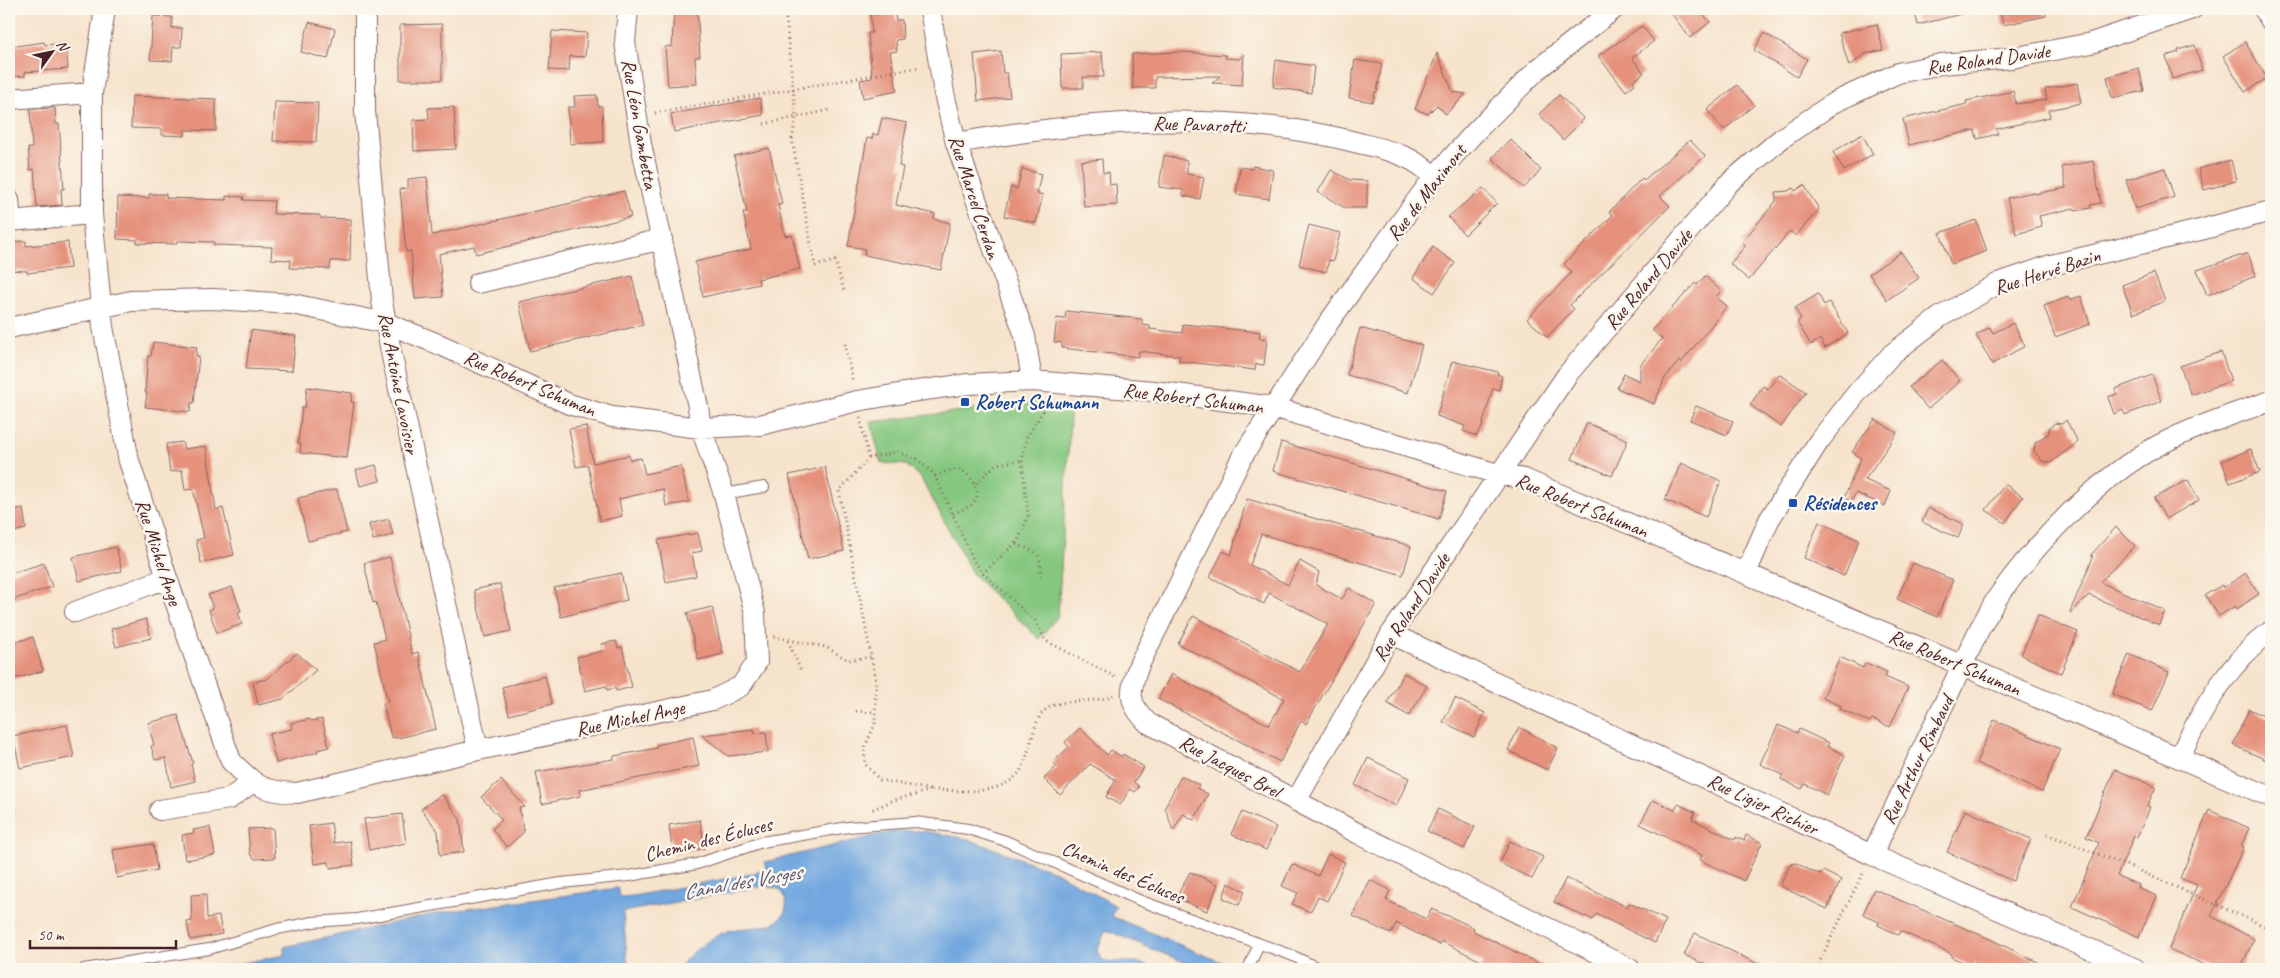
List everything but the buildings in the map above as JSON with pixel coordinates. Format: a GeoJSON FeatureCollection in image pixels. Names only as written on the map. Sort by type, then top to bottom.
{"type":"FeatureCollection","features":[{"type":"Feature","properties":{"kind":"street"},"geometry":{"type":"LineString","coordinates":[[100,308],[92,214],[92,93],[105,9]]}},
{"type":"Feature","properties":{"kind":"street","name":"Rue Antoine Lavoisier"},"geometry":{"type":"LineString","coordinates":[[365,9],[365,111],[386,323],[478,750]]}},
{"type":"Feature","properties":{"kind":"street","name":"Rue Léon Gambetta"},"geometry":{"type":"LineString","coordinates":[[628,9],[625,42],[637,116],[697,398],[701,428]]}},
{"type":"Feature","properties":{"kind":"street","name":"Rue Marcel Cerdan"},"geometry":{"type":"LineString","coordinates":[[930,9],[956,143],[1025,336],[1035,382]]}},
{"type":"Feature","properties":{"kind":"street","name":"Rue de Maximont"},"geometry":{"type":"LineString","coordinates":[[1273,407],[1329,322],[1434,177],[1477,130],[1538,69],[1614,9]]}},
{"type":"Feature","properties":{"kind":"street","name":"Rue Roland Davide"},"geometry":{"type":"LineString","coordinates":[[1296,801],[1392,634],[1498,474],[1567,375],[1729,183],[1782,138],[1835,102],[1898,73],[1941,64],[2012,58],[2090,43],[2192,9]]}},
{"type":"Feature","properties":{"kind":"street"},"geometry":{"type":"LineString","coordinates":[[2264,9],[2271,21]]}},
{"type":"Feature","properties":{"kind":"street"},"geometry":{"type":"LineString","coordinates":[[9,99],[92,93]]}},
{"type":"Feature","properties":{"kind":"street","name":"Rue Pavarotti"},"geometry":{"type":"LineString","coordinates":[[956,143],[1095,124],[1215,122],[1326,134],[1408,156],[1434,177]]}},
{"type":"Feature","properties":{"kind":"street"},"geometry":{"type":"LineString","coordinates":[[9,200],[10,221],[92,214]]}},
{"type":"Feature","properties":{"kind":"street","name":"Rue Hervé Bazin"},"geometry":{"type":"LineString","coordinates":[[1746,573],[1769,520],[1819,441],[1857,393],[1892,354],[1940,317],[1999,283],[2051,265],[2200,230],[2271,211]]}},
{"type":"Feature","properties":{"kind":"street"},"geometry":{"type":"LineString","coordinates":[[478,283],[662,239]]}},
{"type":"Feature","properties":{"kind":"street","name":"Rue Robert Schuman"},"geometry":{"type":"LineString","coordinates":[[9,328],[131,301],[214,299],[292,304],[386,323],[443,346],[569,404],[612,417],[701,428],[760,424],[857,401],[968,384],[1035,382],[1154,391],[1273,407],[1498,474],[1524,479],[2271,796]]}},
{"type":"Feature","properties":{"kind":"street","name":"Rue Michel Ange"},"geometry":{"type":"LineString","coordinates":[[100,308],[129,461],[231,761],[253,782],[274,792],[297,793],[478,750],[713,700],[741,686],[757,662],[755,613],[724,494],[701,428]]}},
{"type":"Feature","properties":{"kind":"street","name":"Rue Arthur Rimbaud"},"geometry":{"type":"LineString","coordinates":[[1872,855],[1962,666],[1999,595],[2043,539],[2099,488],[2130,463],[2170,440],[2271,401]]}},
{"type":"Feature","properties":{"kind":"street","name":"Rue Jacques Brel"},"geometry":{"type":"LineString","coordinates":[[1273,407],[1242,457],[1206,526],[1139,665],[1132,685],[1132,700],[1137,713],[1148,723],[1296,801],[1630,969]]}},
{"type":"Feature","properties":{"kind":"street"},"geometry":{"type":"LineString","coordinates":[[74,612],[168,578]]}},
{"type":"Feature","properties":{"kind":"street"},"geometry":{"type":"LineString","coordinates":[[2180,756],[2194,726],[2223,679],[2256,642],[2271,631]]}},
{"type":"Feature","properties":{"kind":"street","name":"Rue Ligier Richier"},"geometry":{"type":"LineString","coordinates":[[1392,634],[1872,855],[2136,969]]}},
{"type":"Feature","properties":{"kind":"street"},"geometry":{"type":"LineString","coordinates":[[160,810],[229,799],[253,782]]}},
{"type":"Feature","properties":{"kind":"lane"},"geometry":{"type":"LineString","coordinates":[[724,494],[764,487]]}},
{"type":"Feature","properties":{"kind":"lane","name":"Chemin des Écluses"},"geometry":{"type":"LineString","coordinates":[[84,969],[210,949],[277,929],[313,922],[357,919],[561,883],[629,876],[697,864],[762,842],[848,827],[915,822],[968,829],[1033,852],[1140,901],[1291,955],[1320,969]]}},
{"type":"Feature","properties":{"kind":"lane"},"geometry":{"type":"LineString","coordinates":[[1248,969],[1259,944]]}},
{"type":"Feature","properties":{"kind":"path"},"geometry":{"type":"LineString","coordinates":[[785,9],[796,117],[792,139],[815,266],[835,261],[845,293]]}},
{"type":"Feature","properties":{"kind":"path"},"geometry":{"type":"LineString","coordinates":[[637,116],[939,63]]}},
{"type":"Feature","properties":{"kind":"path"},"geometry":{"type":"LineString","coordinates":[[764,124],[830,110]]}},
{"type":"Feature","properties":{"kind":"path"},"geometry":{"type":"LineString","coordinates":[[845,344],[869,458]]}},
{"type":"Feature","properties":{"kind":"path"},"geometry":{"type":"LineString","coordinates":[[983,573],[1016,544],[1028,516],[1022,460],[1027,437],[1043,411],[1035,382]]}},
{"type":"Feature","properties":{"kind":"path"},"geometry":{"type":"LineString","coordinates":[[897,452],[917,459],[935,476],[974,561],[983,573],[1035,621],[1046,641],[1132,685],[1104,700],[1054,705],[1043,712],[1038,720],[1023,767],[1007,784],[983,791],[932,790],[880,780],[865,764],[864,749],[874,724],[876,681],[839,491],[869,458],[897,452]]}},
{"type":"Feature","properties":{"kind":"path"},"geometry":{"type":"LineString","coordinates":[[975,485],[996,464],[1022,460]]}},
{"type":"Feature","properties":{"kind":"path"},"geometry":{"type":"LineString","coordinates":[[935,476],[954,469],[962,470],[970,475],[975,485],[978,494],[977,499],[972,504],[953,514]]}},
{"type":"Feature","properties":{"kind":"path"},"geometry":{"type":"LineString","coordinates":[[1016,544],[1036,551],[1041,560],[1040,580]]}},
{"type":"Feature","properties":{"kind":"path"},"geometry":{"type":"LineString","coordinates":[[756,634],[826,647],[848,660],[871,657]]}},
{"type":"Feature","properties":{"kind":"path"},"geometry":{"type":"LineString","coordinates":[[788,640],[801,670]]}},
{"type":"Feature","properties":{"kind":"path"},"geometry":{"type":"LineString","coordinates":[[856,711],[875,712]]}},
{"type":"Feature","properties":{"kind":"path"},"geometry":{"type":"LineString","coordinates":[[848,827],[870,810],[894,800],[932,790]]}},
{"type":"Feature","properties":{"kind":"path"},"geometry":{"type":"LineString","coordinates":[[2047,834],[2133,868],[2271,929]]}},
{"type":"Feature","properties":{"kind":"path"},"geometry":{"type":"LineString","coordinates":[[1816,969],[1872,855]]}},
{"type":"Feature","properties":{"kind":"green space"},"geometry":{"type":"Polygon","coordinates":[[[1035,402],[1071,406],[1058,616],[1039,639],[973,575],[921,478],[906,465],[881,463],[871,422],[1035,402]]]}},
{"type":"Feature","properties":{"kind":"water","name":"Canal des Vosges"},"geometry":{"type":"Polygon","coordinates":[[[895,831],[925,831],[968,839],[1056,872],[1116,906],[1111,916],[1238,969],[1201,969],[1106,930],[1097,950],[1101,959],[1108,962],[1137,962],[1156,969],[680,969],[693,952],[722,933],[766,926],[782,917],[786,906],[784,896],[781,891],[769,885],[623,912],[628,969],[212,969],[284,955],[284,947],[439,913],[618,888],[620,897],[633,896],[756,873],[766,869],[765,862],[895,831]]]}},
{"type":"Feature","properties":{"kind":"place","name":"Robert Schumann"},"geometry":{"type":"Point","coordinates":[965,402]}},
{"type":"Feature","properties":{"kind":"place","name":"Résidences"},"geometry":{"type":"Point","coordinates":[1793,503]}}]}
